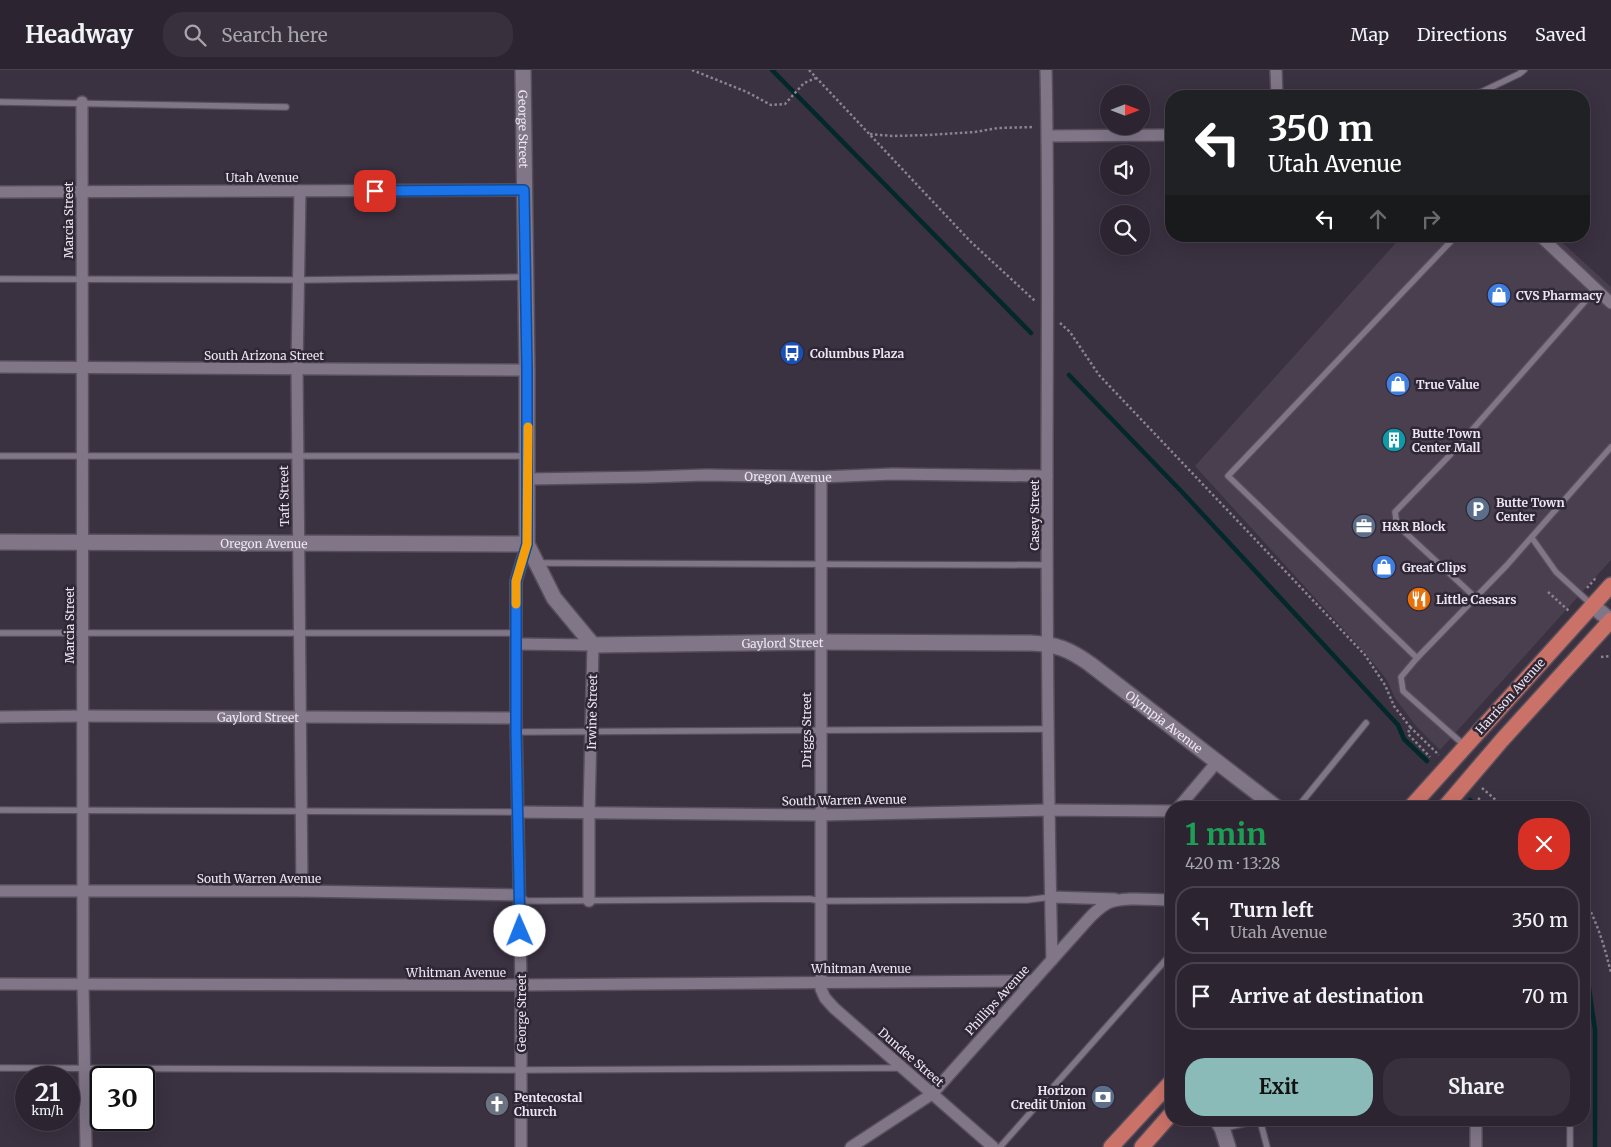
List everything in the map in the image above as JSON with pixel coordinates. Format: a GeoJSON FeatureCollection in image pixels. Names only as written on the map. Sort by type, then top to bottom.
{"type":"FeatureCollection","features":[{"type":"Feature","properties":{"kind":"main road","name":"Harrison Avenue"},"geometry":{"type":"LineString","coordinates":[[1416,801],[1611,585]]}},
{"type":"Feature","properties":{"kind":"main road","name":"Harrison Avenue"},"geometry":{"type":"LineString","coordinates":[[1450,801],[1502,740],[1611,620]]}},
{"type":"Feature","properties":{"kind":"main road"},"geometry":{"type":"LineString","coordinates":[[1112,1147],[1165,1089]]}},
{"type":"Feature","properties":{"kind":"main road"},"geometry":{"type":"LineString","coordinates":[[1142,1147],[1165,1121]]}},
{"type":"Feature","properties":{"kind":"street","name":"George Street"},"geometry":{"type":"LineString","coordinates":[[522,1147],[516,732],[516,581],[527,544],[528,479],[523,70]]}},
{"type":"Feature","properties":{"kind":"street","name":"Casey Street"},"geometry":{"type":"LineString","coordinates":[[1046,70],[1048,132],[1047,476],[1049,810],[1052,960]]}},
{"type":"Feature","properties":{"kind":"street"},"geometry":{"type":"LineString","coordinates":[[1276,70],[1277,90]]}},
{"type":"Feature","properties":{"kind":"street","name":"Marcia Street"},"geometry":{"type":"LineString","coordinates":[[82,102],[84,716],[82,985],[86,1147]]}},
{"type":"Feature","properties":{"kind":"street"},"geometry":{"type":"LineString","coordinates":[[1048,132],[1165,134]]}},
{"type":"Feature","properties":{"kind":"street","name":"Utah Avenue"},"geometry":{"type":"LineString","coordinates":[[0,192],[524,190]]}},
{"type":"Feature","properties":{"kind":"street","name":"Taft Street"},"geometry":{"type":"LineString","coordinates":[[300,191],[297,369],[302,891]]}},
{"type":"Feature","properties":{"kind":"street"},"geometry":{"type":"LineString","coordinates":[[1546,242],[1611,303]]}},
{"type":"Feature","properties":{"kind":"street","name":"South Arizona Street"},"geometry":{"type":"LineString","coordinates":[[0,368],[527,370]]}},
{"type":"Feature","properties":{"kind":"street","name":"Oregon Avenue"},"geometry":{"type":"LineString","coordinates":[[528,479],[706,475],[821,477],[892,474],[1047,476]]}},
{"type":"Feature","properties":{"kind":"street","name":"Driggs Street"},"geometry":{"type":"LineString","coordinates":[[820,982],[821,477]]}},
{"type":"Feature","properties":{"kind":"street","name":"Oregon Avenue"},"geometry":{"type":"LineString","coordinates":[[0,542],[527,544]]}},
{"type":"Feature","properties":{"kind":"street"},"geometry":{"type":"LineString","coordinates":[[527,544],[554,598],[593,645]]}},
{"type":"Feature","properties":{"kind":"street"},"geometry":{"type":"LineString","coordinates":[[1592,605],[1611,620]]}},
{"type":"Feature","properties":{"kind":"street","name":"Gaylord Street"},"geometry":{"type":"LineString","coordinates":[[516,639],[593,645],[820,642],[1048,644]]}},
{"type":"Feature","properties":{"kind":"street","name":"Olympia Avenue"},"geometry":{"type":"LineString","coordinates":[[1048,644],[1067,649],[1075,654],[1268,801]]}},
{"type":"Feature","properties":{"kind":"street","name":"Irwine Street"},"geometry":{"type":"LineString","coordinates":[[589,901],[593,645]]}},
{"type":"Feature","properties":{"kind":"street","name":"Gaylord Street"},"geometry":{"type":"LineString","coordinates":[[0,717],[516,718]]}},
{"type":"Feature","properties":{"kind":"street"},"geometry":{"type":"LineString","coordinates":[[1184,801],[1217,762]]}},
{"type":"Feature","properties":{"kind":"street","name":"South Warren Avenue"},"geometry":{"type":"LineString","coordinates":[[517,812],[820,814],[1049,810],[1165,811]]}},
{"type":"Feature","properties":{"kind":"street","name":"South Warren Avenue"},"geometry":{"type":"LineString","coordinates":[[0,891],[302,891],[519,895]]}},
{"type":"Feature","properties":{"kind":"street"},"geometry":{"type":"LineString","coordinates":[[1051,897],[1119,900]]}},
{"type":"Feature","properties":{"kind":"street","name":"Phillips Avenue"},"geometry":{"type":"LineString","coordinates":[[851,1147],[932,1094],[1095,912],[1110,902],[1119,900],[1165,900]]}},
{"type":"Feature","properties":{"kind":"street","name":"Whitman Avenue"},"geometry":{"type":"LineString","coordinates":[[0,984],[521,985],[1033,981]]}},
{"type":"Feature","properties":{"kind":"street","name":"Dundee Street"},"geometry":{"type":"LineString","coordinates":[[820,982],[825,998],[834,1008],[993,1147]]}},
{"type":"Feature","properties":{"kind":"street"},"geometry":{"type":"LineString","coordinates":[[1220,1126],[1228,1147]]}},
{"type":"Feature","properties":{"kind":"street"},"geometry":{"type":"LineString","coordinates":[[1476,1126],[1476,1147]]}},
{"type":"Feature","properties":{"kind":"lane"},"geometry":{"type":"LineString","coordinates":[[1486,90],[1524,70]]}},
{"type":"Feature","properties":{"kind":"lane"},"geometry":{"type":"LineString","coordinates":[[0,102],[286,107]]}},
{"type":"Feature","properties":{"kind":"lane"},"geometry":{"type":"LineString","coordinates":[[1417,658],[1228,476],[1450,242]]}},
{"type":"Feature","properties":{"kind":"lane"},"geometry":{"type":"LineString","coordinates":[[0,279],[298,280],[526,277]]}},
{"type":"Feature","properties":{"kind":"lane"},"geometry":{"type":"LineString","coordinates":[[1476,598],[1397,526],[1395,512],[1450,455],[1596,289]]}},
{"type":"Feature","properties":{"kind":"lane"},"geometry":{"type":"LineString","coordinates":[[1465,746],[1403,691],[1401,677],[1532,538],[1611,447]]}},
{"type":"Feature","properties":{"kind":"lane"},"geometry":{"type":"LineString","coordinates":[[0,456],[528,456]]}},
{"type":"Feature","properties":{"kind":"lane"},"geometry":{"type":"LineString","coordinates":[[1532,538],[1556,572],[1592,605]]}},
{"type":"Feature","properties":{"kind":"lane"},"geometry":{"type":"LineString","coordinates":[[536,563],[1048,566]]}},
{"type":"Feature","properties":{"kind":"lane"},"geometry":{"type":"LineString","coordinates":[[0,633],[299,633],[516,639]]}},
{"type":"Feature","properties":{"kind":"lane"},"geometry":{"type":"LineString","coordinates":[[1304,801],[1366,723]]}},
{"type":"Feature","properties":{"kind":"lane"},"geometry":{"type":"LineString","coordinates":[[516,732],[1049,729]]}},
{"type":"Feature","properties":{"kind":"lane"},"geometry":{"type":"LineString","coordinates":[[0,810],[517,812]]}},
{"type":"Feature","properties":{"kind":"lane"},"geometry":{"type":"LineString","coordinates":[[519,895],[527,901],[1026,900],[1051,897]]}},
{"type":"Feature","properties":{"kind":"lane"},"geometry":{"type":"LineString","coordinates":[[1000,1147],[1165,961]]}},
{"type":"Feature","properties":{"kind":"lane"},"geometry":{"type":"LineString","coordinates":[[0,1068],[521,1070],[902,1068]]}},
{"type":"Feature","properties":{"kind":"lane"},"geometry":{"type":"LineString","coordinates":[[1262,1126],[1267,1147]]}},
{"type":"Feature","properties":{"kind":"lane"},"geometry":{"type":"LineString","coordinates":[[1570,1126],[1570,1147]]}},
{"type":"Feature","properties":{"kind":"path"},"geometry":{"type":"LineString","coordinates":[[692,70],[747,92],[771,105],[785,104],[804,84],[816,78]]}},
{"type":"Feature","properties":{"kind":"path"},"geometry":{"type":"LineString","coordinates":[[809,70],[970,241],[1070,332],[1099,375],[1366,655],[1385,685],[1394,706],[1410,727],[1440,755]]}},
{"type":"Feature","properties":{"kind":"path"},"geometry":{"type":"LineString","coordinates":[[869,133],[892,136],[928,135],[976,132],[998,128],[1048,132]]}},
{"type":"Feature","properties":{"kind":"path"},"geometry":{"type":"LineString","coordinates":[[1601,657],[1611,656]]}},
{"type":"Feature","properties":{"kind":"path"},"geometry":{"type":"LineString","coordinates":[[1410,727],[1408,734],[1430,757]]}},
{"type":"Feature","properties":{"kind":"path"},"geometry":{"type":"LineString","coordinates":[[1482,788],[1497,801]]}},
{"type":"Feature","properties":{"kind":"path"},"geometry":{"type":"LineString","coordinates":[[1478,798],[1482,801]]}},
{"type":"Feature","properties":{"kind":"path"},"geometry":{"type":"LineString","coordinates":[[1590,910],[1607,956],[1611,973]]}},
{"type":"Feature","properties":{"kind":"shaded area","name":"Butte Town Center"},"geometry":{"type":"Polygon","coordinates":[[[1397,242],[1562,242],[1611,287],[1611,560],[1440,750],[1416,726],[1395,698],[1387,680],[1366,654],[1195,466],[1397,242]]]}},
{"type":"Feature","properties":{"kind":"waterway"},"geometry":{"type":"LineString","coordinates":[[772,70],[1031,333]]}},
{"type":"Feature","properties":{"kind":"waterway"},"geometry":{"type":"LineString","coordinates":[[1069,375],[1182,492],[1398,725],[1404,739],[1427,761]]}},
{"type":"Feature","properties":{"kind":"waterway"},"geometry":{"type":"LineString","coordinates":[[1590,995],[1595,1030],[1595,1147]]}},
{"type":"Feature","properties":{"kind":"slow traffic"},"geometry":{"type":"LineString","coordinates":[[516,604],[516,581],[527,544],[528,427]]}},
{"type":"Feature","properties":{"kind":"place","name":"CVS Pharmacy"},"geometry":{"type":"Point","coordinates":[1499,295]}},
{"type":"Feature","properties":{"kind":"place","name":"Columbus Plaza"},"geometry":{"type":"Point","coordinates":[792,353]}},
{"type":"Feature","properties":{"kind":"place","name":"True Value"},"geometry":{"type":"Point","coordinates":[1398,384]}},
{"type":"Feature","properties":{"kind":"place","name":"Butte Town Center Mall"},"geometry":{"type":"Point","coordinates":[1394,440]}},
{"type":"Feature","properties":{"kind":"place","name":"Butte Town Center"},"geometry":{"type":"Point","coordinates":[1478,509]}},
{"type":"Feature","properties":{"kind":"place","name":"H&R Block"},"geometry":{"type":"Point","coordinates":[1364,526]}},
{"type":"Feature","properties":{"kind":"place","name":"Great Clips"},"geometry":{"type":"Point","coordinates":[1384,567]}},
{"type":"Feature","properties":{"kind":"place","name":"Little Caesars"},"geometry":{"type":"Point","coordinates":[1419,599]}},
{"type":"Feature","properties":{"kind":"place","name":"Horizon Credit Union"},"geometry":{"type":"Point","coordinates":[1103,1097]}},
{"type":"Feature","properties":{"kind":"place","name":"Pentecostal Church"},"geometry":{"type":"Point","coordinates":[497,1104]}},
{"type":"Feature","properties":{"kind":"route"},"geometry":{"type":"LineString","coordinates":[[375,191],[524,190],[528,479],[527,544],[516,581],[516,732],[520,931]]}}]}
